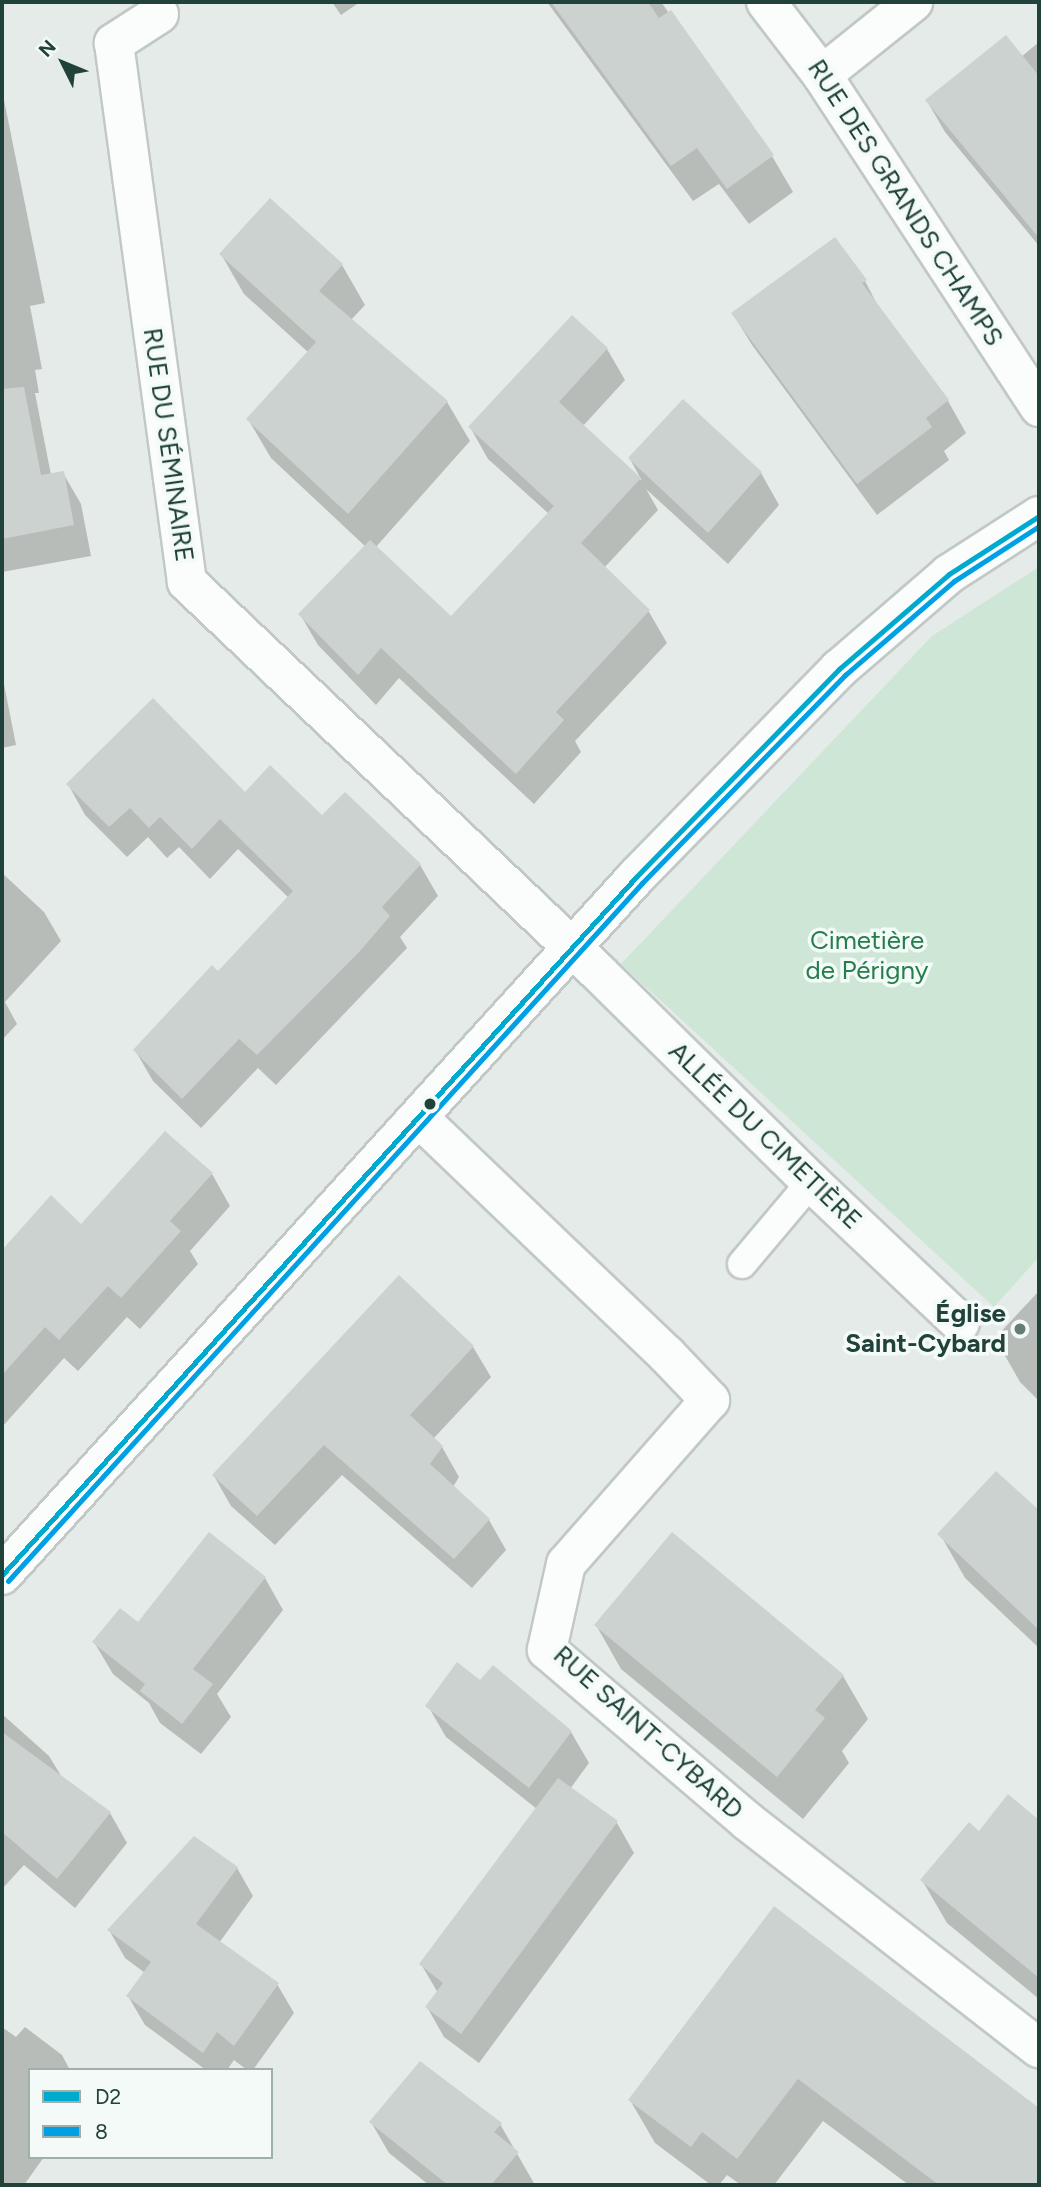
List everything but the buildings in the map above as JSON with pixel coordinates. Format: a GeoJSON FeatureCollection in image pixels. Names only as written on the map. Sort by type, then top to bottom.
{"type":"FeatureCollection","features":[{"type":"Feature","properties":{"kind":"street","name":"RUE DES GRANDS CHAMPS"},"geometry":{"type":"LineString","coordinates":[[766,2],[822,75],[1039,407]]}},
{"type":"Feature","properties":{"kind":"street"},"geometry":{"type":"LineString","coordinates":[[822,75],[913,2]]}},
{"type":"Feature","properties":{"kind":"street","name":"RUE DU SÉMINAIRE"},"geometry":{"type":"LineString","coordinates":[[159,13],[114,43],[187,582],[572,947]]}},
{"type":"Feature","properties":{"kind":"street"},"geometry":{"type":"LineString","coordinates":[[2,1576],[572,947],[839,669],[949,574],[1039,516]]}},
{"type":"Feature","properties":{"kind":"street","name":"ALLÉE DU CIMETIÈRE"},"geometry":{"type":"LineString","coordinates":[[572,947],[811,1182],[960,1323]]}},
{"type":"Feature","properties":{"kind":"street","name":"RUE SAINT-CYBARD"},"geometry":{"type":"LineString","coordinates":[[419,1118],[666,1354],[710,1401],[566,1564],[547,1650],[747,1821],[1039,2048]]}},
{"type":"Feature","properties":{"kind":"lane"},"geometry":{"type":"LineString","coordinates":[[742,1264],[811,1182]]}},
{"type":"Feature","properties":{"kind":"green space","name":"Cimetière de Périgny"},"geometry":{"type":"Polygon","coordinates":[[[1039,567],[1039,1257],[994,1307],[621,964],[932,636],[1039,567]]]}},
{"type":"Feature","properties":{"kind":"transit line","name":"D2"},"geometry":{"type":"LineString","coordinates":[[2,1575],[636,877],[839,669],[949,574],[1039,516]]}},
{"type":"Feature","properties":{"kind":"transit line","name":"8"},"geometry":{"type":"LineString","coordinates":[[8,1581],[642,883],[845,675],[954,581],[1039,526]]}},
{"type":"Feature","properties":{"kind":"place","name":"Église Saint-Cybard"},"geometry":{"type":"Point","coordinates":[1020,1329]}}]}
